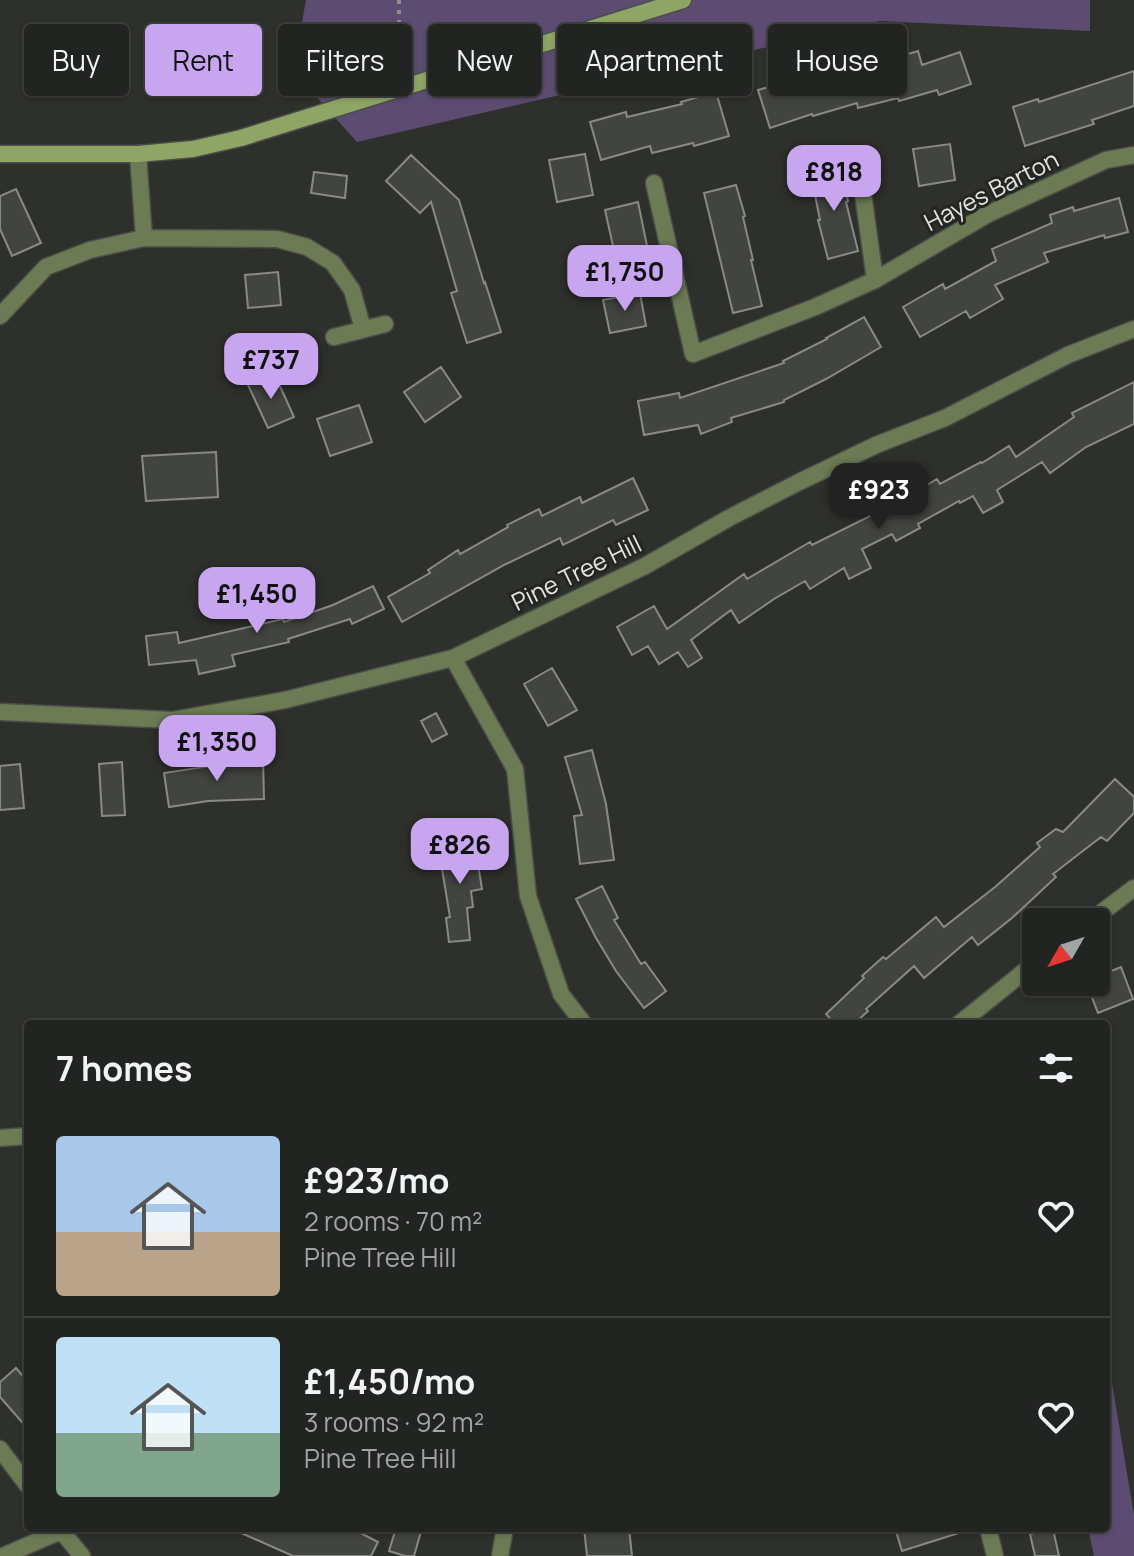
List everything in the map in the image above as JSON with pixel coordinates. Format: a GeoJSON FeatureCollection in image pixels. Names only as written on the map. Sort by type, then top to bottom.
{"type":"FeatureCollection","features":[{"type":"Feature","properties":{"kind":"main road"},"geometry":{"type":"LineString","coordinates":[[0,154],[138,154],[193,149],[241,138],[683,0]]}},
{"type":"Feature","properties":{"kind":"street"},"geometry":{"type":"LineString","coordinates":[[138,154],[144,238]]}},
{"type":"Feature","properties":{"kind":"street","name":"Hayes Barton"},"geometry":{"type":"LineString","coordinates":[[654,183],[693,354],[815,307],[875,280],[988,214],[1106,160],[1134,155]]}},
{"type":"Feature","properties":{"kind":"street"},"geometry":{"type":"LineString","coordinates":[[858,157],[875,280]]}},
{"type":"Feature","properties":{"kind":"street"},"geometry":{"type":"LineString","coordinates":[[0,316],[46,267],[90,250],[144,238],[277,239],[307,247],[333,263],[352,290],[363,329]]}},
{"type":"Feature","properties":{"kind":"street"},"geometry":{"type":"LineString","coordinates":[[334,337],[385,324]]}},
{"type":"Feature","properties":{"kind":"street","name":"Pine Tree Hill"},"geometry":{"type":"LineString","coordinates":[[0,712],[173,720],[285,700],[453,658],[645,566],[810,476],[876,445],[945,418],[1068,355],[1134,329]]}},
{"type":"Feature","properties":{"kind":"street"},"geometry":{"type":"LineString","coordinates":[[453,658],[515,769],[528,896],[561,994],[581,1020]]}},
{"type":"Feature","properties":{"kind":"street"},"geometry":{"type":"LineString","coordinates":[[1109,908],[1134,890]]}},
{"type":"Feature","properties":{"kind":"street"},"geometry":{"type":"LineString","coordinates":[[964,1020],[1022,973]]}},
{"type":"Feature","properties":{"kind":"street"},"geometry":{"type":"LineString","coordinates":[[0,1138],[24,1136]]}},
{"type":"Feature","properties":{"kind":"street"},"geometry":{"type":"LineString","coordinates":[[0,1449],[24,1481]]}},
{"type":"Feature","properties":{"kind":"street"},"geometry":{"type":"LineString","coordinates":[[3,1556],[56,1532]]}},
{"type":"Feature","properties":{"kind":"street"},"geometry":{"type":"LineString","coordinates":[[62,1532],[82,1556]]}},
{"type":"Feature","properties":{"kind":"street"},"geometry":{"type":"LineString","coordinates":[[500,1556],[504,1532]]}},
{"type":"Feature","properties":{"kind":"street"},"geometry":{"type":"LineString","coordinates":[[989,1532],[995,1556]]}},
{"type":"Feature","properties":{"kind":"path"},"geometry":{"type":"LineString","coordinates":[[399,0],[399,24]]}},
{"type":"Feature","properties":{"kind":"shaded area"},"geometry":{"type":"Polygon","coordinates":[[[306,0],[1090,0],[1090,31],[880,21],[867,24],[768,24],[768,47],[752,51],[752,24],[557,24],[557,96],[357,142],[316,96],[412,96],[412,24],[302,24],[306,0]]]}},
{"type":"Feature","properties":{"kind":"shaded area"},"geometry":{"type":"Polygon","coordinates":[[[1110,1371],[1134,1515],[1134,1556],[1094,1556],[1089,1532],[1110,1532],[1110,1371]]]}},
{"type":"Feature","properties":{"kind":"building"},"geometry":{"type":"Polygon","coordinates":[[[918,51],[922,65],[960,52],[971,84],[939,95],[937,90],[858,108],[857,103],[770,128],[758,90],[768,87],[768,96],[907,96],[907,54],[918,51]]]}},
{"type":"Feature","properties":{"kind":"building"},"geometry":{"type":"Polygon","coordinates":[[[1134,71],[1134,106],[1092,120],[1094,124],[1025,146],[1013,107],[1038,99],[1039,102],[1134,71]]]}},
{"type":"Feature","properties":{"kind":"building"},"geometry":{"type":"Polygon","coordinates":[[[702,96],[717,96],[729,136],[652,153],[650,146],[601,160],[590,122],[626,112],[627,117],[702,96]]]}},
{"type":"Feature","properties":{"kind":"building"},"geometry":{"type":"Polygon","coordinates":[[[950,144],[955,180],[919,186],[913,149],[950,144]]]}},
{"type":"Feature","properties":{"kind":"building"},"geometry":{"type":"Polygon","coordinates":[[[585,154],[593,195],[557,202],[549,160],[585,154]]]}},
{"type":"Feature","properties":{"kind":"building"},"geometry":{"type":"Polygon","coordinates":[[[411,155],[459,200],[501,332],[467,343],[451,293],[457,291],[431,202],[420,213],[386,181],[411,155]]]}},
{"type":"Feature","properties":{"kind":"building"},"geometry":{"type":"Polygon","coordinates":[[[841,168],[858,251],[828,259],[811,175],[841,168]]]}},
{"type":"Feature","properties":{"kind":"building"},"geometry":{"type":"Polygon","coordinates":[[[314,172],[347,176],[345,198],[311,193],[314,172]]]}},
{"type":"Feature","properties":{"kind":"building"},"geometry":{"type":"Polygon","coordinates":[[[736,185],[762,306],[733,313],[704,193],[736,185]]]}},
{"type":"Feature","properties":{"kind":"building"},"geometry":{"type":"Polygon","coordinates":[[[16,189],[41,243],[12,256],[0,229],[0,196],[16,189]]]}},
{"type":"Feature","properties":{"kind":"building"},"geometry":{"type":"Polygon","coordinates":[[[1119,198],[1128,232],[1105,238],[1104,235],[1044,253],[1048,262],[995,285],[1003,299],[970,318],[966,311],[920,337],[903,307],[943,284],[945,289],[996,261],[992,249],[1052,223],[1050,215],[1119,198]]]}},
{"type":"Feature","properties":{"kind":"building"},"geometry":{"type":"Polygon","coordinates":[[[638,202],[653,275],[621,282],[605,210],[638,202]]]}},
{"type":"Feature","properties":{"kind":"building"},"geometry":{"type":"Polygon","coordinates":[[[278,272],[281,305],[248,308],[245,275],[278,272]]]}},
{"type":"Feature","properties":{"kind":"building"},"geometry":{"type":"Polygon","coordinates":[[[640,293],[646,326],[610,333],[603,300],[640,293]]]}},
{"type":"Feature","properties":{"kind":"building"},"geometry":{"type":"Polygon","coordinates":[[[864,317],[881,347],[784,402],[731,418],[732,422],[701,434],[698,425],[644,435],[638,401],[679,393],[680,398],[784,363],[864,317]]]}},
{"type":"Feature","properties":{"kind":"building"},"geometry":{"type":"Polygon","coordinates":[[[441,367],[461,397],[425,422],[404,392],[441,367]]]}},
{"type":"Feature","properties":{"kind":"building"},"geometry":{"type":"Polygon","coordinates":[[[274,373],[294,417],[268,428],[248,385],[274,373]]]}},
{"type":"Feature","properties":{"kind":"building"},"geometry":{"type":"Polygon","coordinates":[[[1134,382],[1134,424],[1086,447],[1050,473],[1042,462],[997,490],[1003,502],[983,513],[973,496],[918,524],[920,528],[896,541],[892,534],[862,549],[871,568],[849,579],[844,568],[810,589],[805,581],[739,623],[731,610],[691,640],[702,658],[688,667],[678,652],[659,664],[648,646],[632,655],[617,627],[654,606],[667,629],[744,574],[747,579],[810,542],[812,545],[875,516],[917,495],[915,492],[937,479],[940,484],[1009,446],[1016,457],[1074,417],[1072,413],[1134,382]]]}},
{"type":"Feature","properties":{"kind":"building"},"geometry":{"type":"Polygon","coordinates":[[[359,405],[372,442],[330,456],[317,419],[359,405]]]}},
{"type":"Feature","properties":{"kind":"building"},"geometry":{"type":"Polygon","coordinates":[[[216,452],[218,497],[146,501],[142,456],[216,452]]]}},
{"type":"Feature","properties":{"kind":"building"},"geometry":{"type":"Polygon","coordinates":[[[633,478],[648,510],[616,525],[613,520],[563,545],[560,538],[402,622],[388,597],[430,573],[428,570],[458,550],[460,554],[539,509],[542,516],[580,497],[582,503],[633,478]]]}},
{"type":"Feature","properties":{"kind":"building"},"geometry":{"type":"Polygon","coordinates":[[[373,586],[384,609],[352,624],[350,619],[288,639],[289,642],[232,655],[235,666],[199,674],[196,660],[149,665],[146,636],[177,632],[179,643],[283,619],[284,622],[333,605],[373,586]]]}},
{"type":"Feature","properties":{"kind":"building"},"geometry":{"type":"Polygon","coordinates":[[[552,668],[577,710],[548,726],[524,684],[552,668]]]}},
{"type":"Feature","properties":{"kind":"building"},"geometry":{"type":"Polygon","coordinates":[[[436,713],[447,734],[432,742],[421,721],[436,713]]]}},
{"type":"Feature","properties":{"kind":"building"},"geometry":{"type":"Polygon","coordinates":[[[592,750],[606,804],[614,860],[580,864],[574,816],[582,815],[565,757],[592,750]]]}},
{"type":"Feature","properties":{"kind":"building"},"geometry":{"type":"Polygon","coordinates":[[[263,759],[264,799],[208,801],[169,807],[164,773],[224,764],[224,760],[263,759]]]}},
{"type":"Feature","properties":{"kind":"building"},"geometry":{"type":"Polygon","coordinates":[[[122,762],[125,815],[102,816],[99,764],[122,762]]]}},
{"type":"Feature","properties":{"kind":"building"},"geometry":{"type":"Polygon","coordinates":[[[20,764],[24,808],[0,810],[0,766],[20,764]]]}},
{"type":"Feature","properties":{"kind":"building"},"geometry":{"type":"Polygon","coordinates":[[[1115,779],[1134,797],[1134,813],[1107,841],[1101,837],[1053,874],[1056,877],[978,945],[972,937],[924,978],[914,966],[866,1009],[868,1011],[858,1020],[831,1020],[826,1014],[883,957],[886,959],[936,917],[944,927],[995,887],[1040,847],[1037,843],[1056,829],[1063,832],[1115,779]]]}},
{"type":"Feature","properties":{"kind":"building"},"geometry":{"type":"Polygon","coordinates":[[[466,831],[468,859],[477,858],[482,889],[471,891],[473,907],[467,908],[470,940],[449,942],[446,918],[450,917],[441,863],[451,862],[448,833],[466,831]]]}},
{"type":"Feature","properties":{"kind":"building"},"geometry":{"type":"Polygon","coordinates":[[[602,886],[618,918],[614,920],[641,964],[645,962],[666,991],[644,1008],[616,971],[576,899],[602,886]]]}},
{"type":"Feature","properties":{"kind":"building"},"geometry":{"type":"Polygon","coordinates":[[[1121,967],[1133,999],[1098,1013],[1091,996],[1110,996],[1110,971],[1121,967]]]}},
{"type":"Feature","properties":{"kind":"building"},"geometry":{"type":"Polygon","coordinates":[[[16,1368],[24,1377],[24,1424],[0,1397],[0,1382],[16,1368]]]}},
{"type":"Feature","properties":{"kind":"building"},"geometry":{"type":"Polygon","coordinates":[[[239,1532],[359,1532],[378,1542],[371,1556],[293,1556],[239,1532]]]}},
{"type":"Feature","properties":{"kind":"building"},"geometry":{"type":"Polygon","coordinates":[[[395,1532],[421,1532],[414,1556],[389,1551],[395,1532]]]}},
{"type":"Feature","properties":{"kind":"building"},"geometry":{"type":"Polygon","coordinates":[[[584,1532],[629,1532],[632,1556],[587,1556],[584,1532]]]}},
{"type":"Feature","properties":{"kind":"building"},"geometry":{"type":"Polygon","coordinates":[[[896,1532],[962,1532],[902,1551],[896,1532]]]}},
{"type":"Feature","properties":{"kind":"building"},"geometry":{"type":"Polygon","coordinates":[[[1054,1532],[1059,1556],[1035,1556],[1030,1534],[1054,1532]]]}}]}
